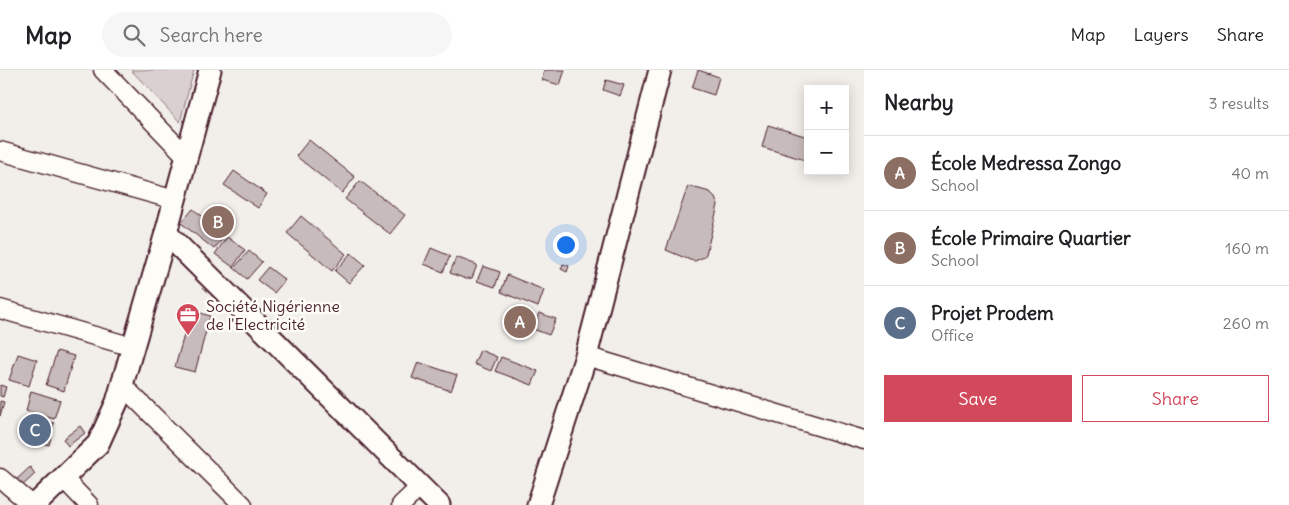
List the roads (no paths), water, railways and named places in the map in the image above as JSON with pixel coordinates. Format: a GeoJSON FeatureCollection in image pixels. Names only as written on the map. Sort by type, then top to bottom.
{"type":"FeatureCollection","features":[{"type":"Feature","properties":{"kind":"street"},"geometry":{"type":"LineString","coordinates":[[103,70],[187,156]]}},
{"type":"Feature","properties":{"kind":"street"},"geometry":{"type":"LineString","coordinates":[[0,478],[34,505],[98,444],[117,402],[134,347],[210,70]]}},
{"type":"Feature","properties":{"kind":"street"},"geometry":{"type":"LineString","coordinates":[[538,505],[586,356],[660,70]]}},
{"type":"Feature","properties":{"kind":"street"},"geometry":{"type":"LineString","coordinates":[[0,151],[175,200]]}},
{"type":"Feature","properties":{"kind":"street"},"geometry":{"type":"LineString","coordinates":[[166,233],[439,505]]}},
{"type":"Feature","properties":{"kind":"street"},"geometry":{"type":"LineString","coordinates":[[0,309],[134,347]]}},
{"type":"Feature","properties":{"kind":"street"},"geometry":{"type":"LineString","coordinates":[[586,356],[864,440]]}},
{"type":"Feature","properties":{"kind":"street"},"geometry":{"type":"LineString","coordinates":[[122,385],[243,505]]}},
{"type":"Feature","properties":{"kind":"street"},"geometry":{"type":"LineString","coordinates":[[63,478],[90,505]]}},
{"type":"Feature","properties":{"kind":"street"},"geometry":{"type":"LineString","coordinates":[[402,505],[421,486]]}},
{"type":"Feature","properties":{"kind":"place","name":"École Primaire Quartier"},"geometry":{"type":"Point","coordinates":[218,222]}},
{"type":"Feature","properties":{"kind":"place","name":"École Medressa Zongo"},"geometry":{"type":"Point","coordinates":[520,322]}},
{"type":"Feature","properties":{"kind":"place","name":"Société Nigérienne de l'Electricité"},"geometry":{"type":"Point","coordinates":[188,336]}},
{"type":"Feature","properties":{"kind":"place","name":"Projet Prodem"},"geometry":{"type":"Point","coordinates":[35,430]}}]}
